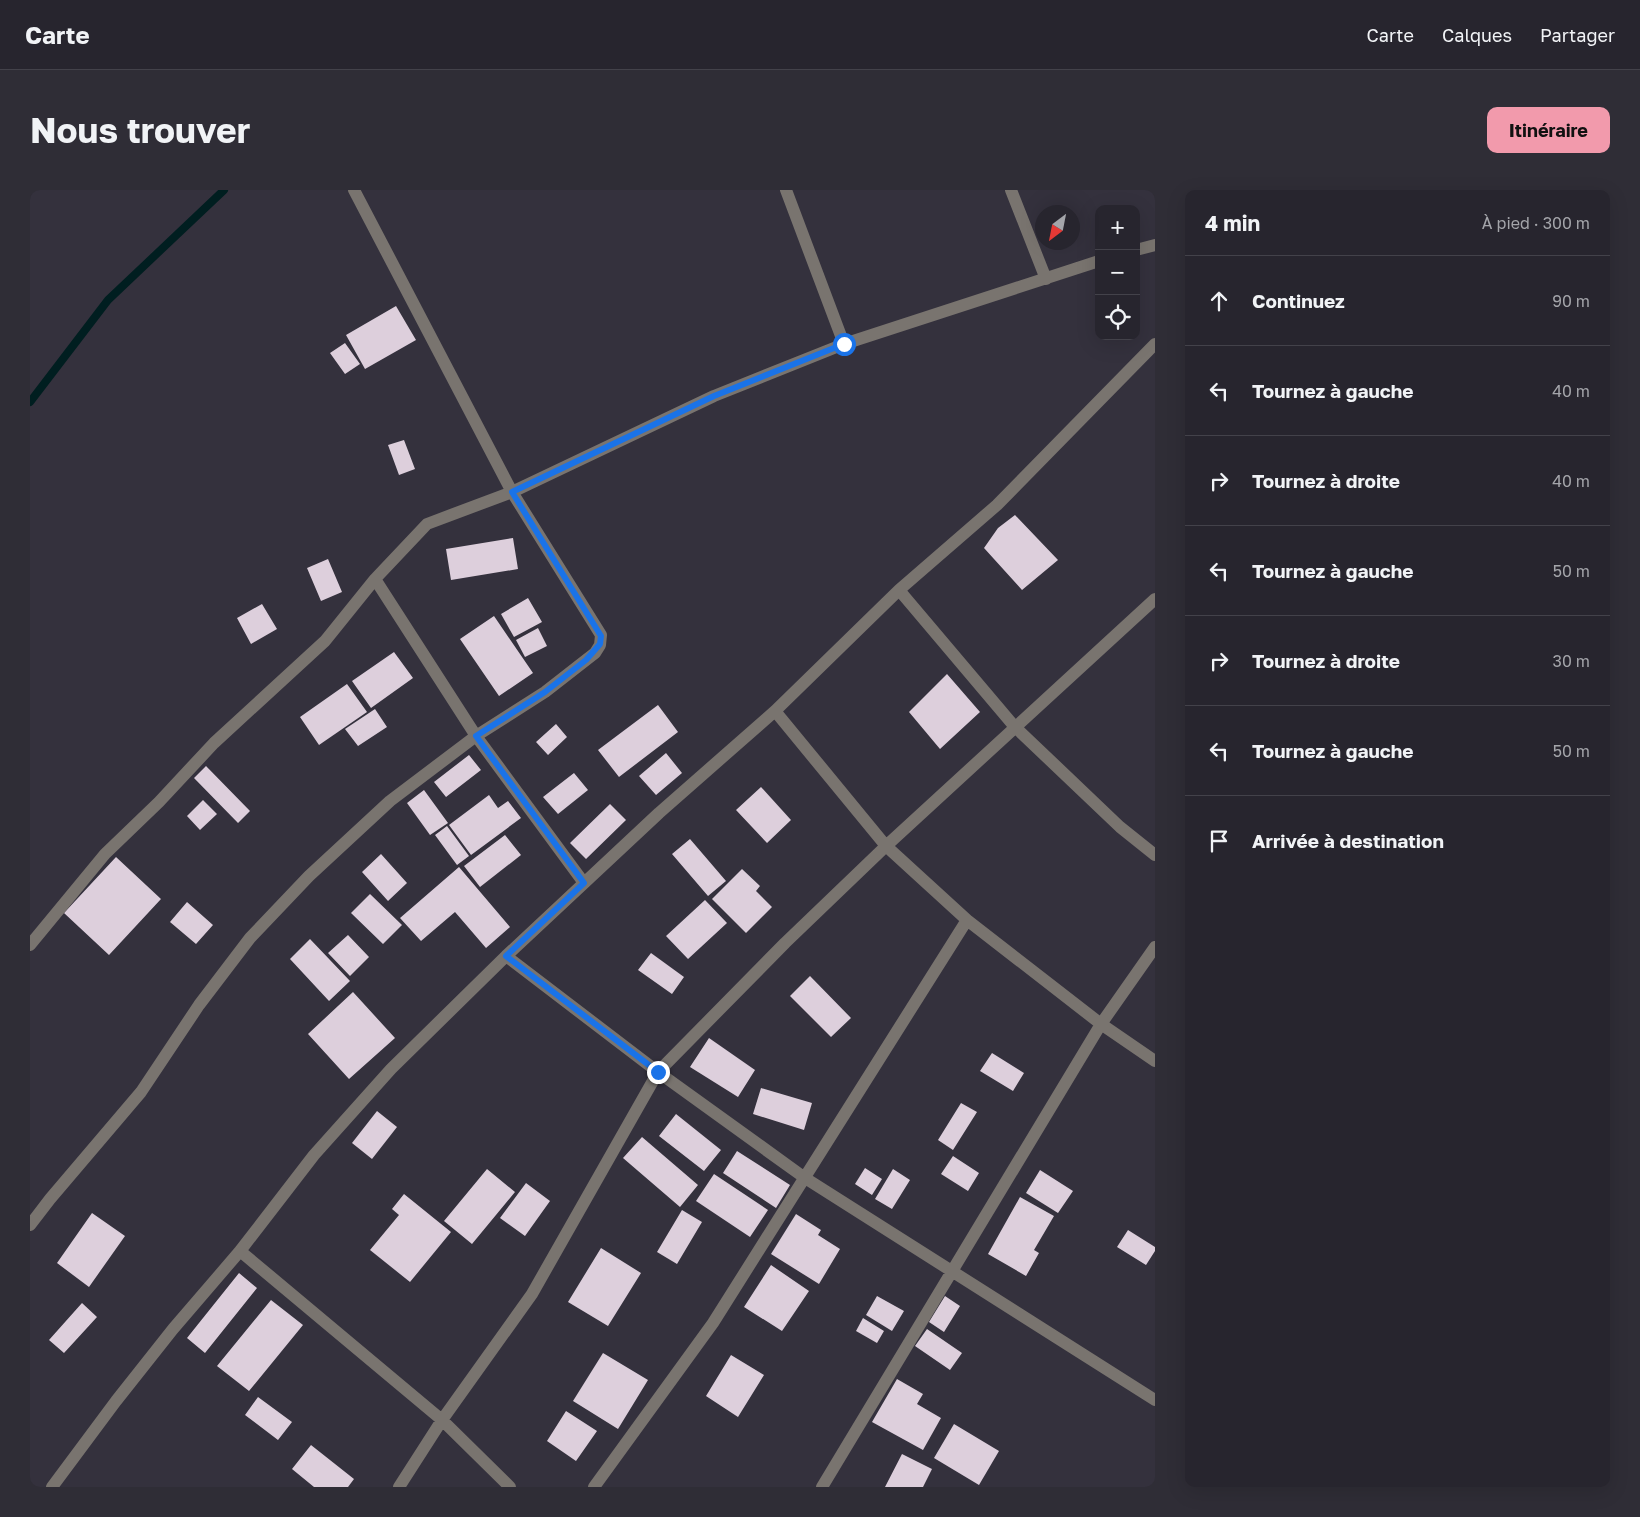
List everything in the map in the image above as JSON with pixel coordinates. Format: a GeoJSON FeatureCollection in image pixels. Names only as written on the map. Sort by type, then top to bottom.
{"type":"FeatureCollection","features":[{"type":"Feature","properties":{"kind":"street"},"geometry":{"type":"LineString","coordinates":[[30,1225],[50,1198],[141,1092],[199,1005],[250,938],[338,847],[390,801],[476,736],[545,692],[595,653],[600,644],[601,636],[592,620],[512,492],[354,190]]}},
{"type":"Feature","properties":{"kind":"street"},"geometry":{"type":"LineString","coordinates":[[786,190],[844,344]]}},
{"type":"Feature","properties":{"kind":"street"},"geometry":{"type":"LineString","coordinates":[[1011,190],[1046,279]]}},
{"type":"Feature","properties":{"kind":"street"},"geometry":{"type":"LineString","coordinates":[[1140,249],[1155,245]]}},
{"type":"Feature","properties":{"kind":"street"},"geometry":{"type":"LineString","coordinates":[[30,945],[104,854],[159,802],[214,743],[325,641],[375,578],[427,524],[512,492],[714,396],[844,344],[1095,262]]}},
{"type":"Feature","properties":{"kind":"street"},"geometry":{"type":"LineString","coordinates":[[52,1487],[122,1394],[240,1251],[314,1155],[391,1069],[506,956],[659,813],[775,711],[899,590],[997,505],[1155,344]]}},
{"type":"Feature","properties":{"kind":"street"},"geometry":{"type":"LineString","coordinates":[[375,578],[476,736],[584,883]]}},
{"type":"Feature","properties":{"kind":"street"},"geometry":{"type":"LineString","coordinates":[[899,590],[1014,726],[1114,821],[1155,855]]}},
{"type":"Feature","properties":{"kind":"street"},"geometry":{"type":"LineString","coordinates":[[399,1487],[442,1420],[532,1294],[658,1072],[785,943],[886,846],[1014,726],[1155,599]]}},
{"type":"Feature","properties":{"kind":"street"},"geometry":{"type":"LineString","coordinates":[[775,711],[886,846],[967,920],[1101,1024],[1155,1061]]}},
{"type":"Feature","properties":{"kind":"street"},"geometry":{"type":"LineString","coordinates":[[594,1487],[713,1323],[967,920]]}},
{"type":"Feature","properties":{"kind":"street"},"geometry":{"type":"LineString","coordinates":[[822,1487],[1101,1024],[1155,946]]}},
{"type":"Feature","properties":{"kind":"street"},"geometry":{"type":"LineString","coordinates":[[506,956],[658,1072],[805,1178],[1155,1400]]}},
{"type":"Feature","properties":{"kind":"street"},"geometry":{"type":"LineString","coordinates":[[240,1251],[442,1420],[510,1487]]}},
{"type":"Feature","properties":{"kind":"building"},"geometry":{"type":"Polygon","coordinates":[[[396,306],[416,340],[365,369],[346,335],[396,306]]]}},
{"type":"Feature","properties":{"kind":"building"},"geometry":{"type":"Polygon","coordinates":[[[345,343],[360,364],[345,374],[330,353],[345,343]]]}},
{"type":"Feature","properties":{"kind":"building"},"geometry":{"type":"Polygon","coordinates":[[[404,440],[415,469],[399,475],[388,445],[404,440]]]}},
{"type":"Feature","properties":{"kind":"building"},"geometry":{"type":"Polygon","coordinates":[[[1015,515],[1058,560],[1022,590],[984,548],[998,528],[1015,515]]]}},
{"type":"Feature","properties":{"kind":"building"},"geometry":{"type":"Polygon","coordinates":[[[513,538],[518,569],[451,580],[446,549],[513,538]]]}},
{"type":"Feature","properties":{"kind":"building"},"geometry":{"type":"Polygon","coordinates":[[[328,559],[342,592],[321,601],[307,568],[328,559]]]}},
{"type":"Feature","properties":{"kind":"building"},"geometry":{"type":"Polygon","coordinates":[[[528,598],[542,622],[514,637],[501,614],[528,598]]]}},
{"type":"Feature","properties":{"kind":"building"},"geometry":{"type":"Polygon","coordinates":[[[262,604],[277,629],[251,644],[237,618],[262,604]]]}},
{"type":"Feature","properties":{"kind":"building"},"geometry":{"type":"Polygon","coordinates":[[[494,616],[533,673],[499,696],[460,639],[494,616]]]}},
{"type":"Feature","properties":{"kind":"building"},"geometry":{"type":"Polygon","coordinates":[[[538,628],[547,646],[525,657],[516,640],[538,628]]]}},
{"type":"Feature","properties":{"kind":"building"},"geometry":{"type":"Polygon","coordinates":[[[394,652],[413,678],[371,708],[352,681],[394,652]]]}},
{"type":"Feature","properties":{"kind":"building"},"geometry":{"type":"Polygon","coordinates":[[[947,674],[980,712],[940,749],[909,712],[947,674]]]}},
{"type":"Feature","properties":{"kind":"building"},"geometry":{"type":"Polygon","coordinates":[[[347,684],[367,712],[319,745],[300,717],[347,684]]]}},
{"type":"Feature","properties":{"kind":"building"},"geometry":{"type":"Polygon","coordinates":[[[658,705],[678,732],[619,777],[598,750],[658,705]]]}},
{"type":"Feature","properties":{"kind":"building"},"geometry":{"type":"Polygon","coordinates":[[[375,709],[387,727],[358,746],[345,729],[375,709]]]}},
{"type":"Feature","properties":{"kind":"building"},"geometry":{"type":"Polygon","coordinates":[[[556,724],[567,737],[548,755],[536,742],[556,724]]]}},
{"type":"Feature","properties":{"kind":"building"},"geometry":{"type":"Polygon","coordinates":[[[666,753],[682,773],[656,795],[639,776],[666,753]]]}},
{"type":"Feature","properties":{"kind":"building"},"geometry":{"type":"Polygon","coordinates":[[[469,755],[481,770],[446,797],[434,782],[469,755]]]}},
{"type":"Feature","properties":{"kind":"building"},"geometry":{"type":"Polygon","coordinates":[[[206,766],[250,811],[238,823],[194,778],[206,766]]]}},
{"type":"Feature","properties":{"kind":"building"},"geometry":{"type":"Polygon","coordinates":[[[574,773],[588,790],[558,814],[543,797],[574,773]]]}},
{"type":"Feature","properties":{"kind":"building"},"geometry":{"type":"Polygon","coordinates":[[[761,787],[791,820],[767,843],[736,810],[761,787]]]}},
{"type":"Feature","properties":{"kind":"building"},"geometry":{"type":"Polygon","coordinates":[[[424,790],[448,823],[430,835],[407,803],[424,790]]]}},
{"type":"Feature","properties":{"kind":"building"},"geometry":{"type":"Polygon","coordinates":[[[489,795],[498,808],[508,801],[521,818],[471,855],[449,825],[489,795]]]}},
{"type":"Feature","properties":{"kind":"building"},"geometry":{"type":"Polygon","coordinates":[[[203,800],[217,814],[200,830],[187,816],[203,800]]]}},
{"type":"Feature","properties":{"kind":"building"},"geometry":{"type":"Polygon","coordinates":[[[610,804],[626,820],[586,859],[570,843],[610,804]]]}},
{"type":"Feature","properties":{"kind":"building"},"geometry":{"type":"Polygon","coordinates":[[[447,826],[469,856],[457,865],[435,835],[447,826]]]}},
{"type":"Feature","properties":{"kind":"building"},"geometry":{"type":"Polygon","coordinates":[[[505,835],[521,855],[480,887],[464,866],[505,835]]]}},
{"type":"Feature","properties":{"kind":"building"},"geometry":{"type":"Polygon","coordinates":[[[690,839],[726,881],[708,896],[672,854],[690,839]]]}},
{"type":"Feature","properties":{"kind":"building"},"geometry":{"type":"Polygon","coordinates":[[[381,854],[407,883],[388,901],[362,872],[381,854]]]}},
{"type":"Feature","properties":{"kind":"building"},"geometry":{"type":"Polygon","coordinates":[[[116,857],[161,899],[109,955],[64,913],[116,857]]]}},
{"type":"Feature","properties":{"kind":"building"},"geometry":{"type":"Polygon","coordinates":[[[459,867],[510,927],[486,948],[455,912],[421,941],[400,918],[459,867]]]}},
{"type":"Feature","properties":{"kind":"building"},"geometry":{"type":"Polygon","coordinates":[[[742,869],[760,886],[756,891],[772,907],[746,933],[712,899],[742,869]]]}},
{"type":"Feature","properties":{"kind":"building"},"geometry":{"type":"Polygon","coordinates":[[[370,894],[402,925],[383,944],[351,913],[370,894]]]}},
{"type":"Feature","properties":{"kind":"building"},"geometry":{"type":"Polygon","coordinates":[[[705,900],[727,923],[688,959],[666,936],[705,900]]]}},
{"type":"Feature","properties":{"kind":"building"},"geometry":{"type":"Polygon","coordinates":[[[187,902],[213,925],[196,944],[170,922],[187,902]]]}},
{"type":"Feature","properties":{"kind":"building"},"geometry":{"type":"Polygon","coordinates":[[[348,935],[369,957],[350,976],[328,953],[348,935]]]}},
{"type":"Feature","properties":{"kind":"building"},"geometry":{"type":"Polygon","coordinates":[[[310,939],[350,981],[329,1001],[290,959],[310,939]]]}},
{"type":"Feature","properties":{"kind":"building"},"geometry":{"type":"Polygon","coordinates":[[[651,953],[684,977],[672,994],[638,970],[651,953]]]}},
{"type":"Feature","properties":{"kind":"building"},"geometry":{"type":"Polygon","coordinates":[[[810,976],[851,1018],[831,1037],[790,996],[810,976]]]}},
{"type":"Feature","properties":{"kind":"building"},"geometry":{"type":"Polygon","coordinates":[[[353,992],[395,1038],[349,1079],[308,1034],[353,992]]]}},
{"type":"Feature","properties":{"kind":"building"},"geometry":{"type":"Polygon","coordinates":[[[709,1038],[755,1070],[738,1097],[690,1067],[709,1038]]]}},
{"type":"Feature","properties":{"kind":"building"},"geometry":{"type":"Polygon","coordinates":[[[992,1053],[1024,1073],[1013,1091],[980,1071],[992,1053]]]}},
{"type":"Feature","properties":{"kind":"building"},"geometry":{"type":"Polygon","coordinates":[[[761,1088],[812,1103],[804,1130],[753,1114],[761,1088]]]}},
{"type":"Feature","properties":{"kind":"building"},"geometry":{"type":"Polygon","coordinates":[[[961,1103],[977,1112],[953,1150],[938,1140],[961,1103]]]}},
{"type":"Feature","properties":{"kind":"building"},"geometry":{"type":"Polygon","coordinates":[[[377,1111],[397,1127],[372,1159],[352,1143],[377,1111]]]}},
{"type":"Feature","properties":{"kind":"building"},"geometry":{"type":"Polygon","coordinates":[[[676,1114],[721,1150],[704,1171],[659,1136],[676,1114]]]}},
{"type":"Feature","properties":{"kind":"building"},"geometry":{"type":"Polygon","coordinates":[[[642,1137],[698,1185],[680,1207],[623,1158],[642,1137]]]}},
{"type":"Feature","properties":{"kind":"building"},"geometry":{"type":"Polygon","coordinates":[[[737,1151],[790,1185],[776,1208],[723,1173],[737,1151]]]}},
{"type":"Feature","properties":{"kind":"building"},"geometry":{"type":"Polygon","coordinates":[[[953,1156],[979,1173],[968,1191],[941,1174],[953,1156]]]}},
{"type":"Feature","properties":{"kind":"building"},"geometry":{"type":"Polygon","coordinates":[[[865,1168],[882,1179],[872,1195],[855,1184],[865,1168]]]}},
{"type":"Feature","properties":{"kind":"building"},"geometry":{"type":"Polygon","coordinates":[[[487,1169],[515,1192],[472,1244],[444,1221],[487,1169]]]}},
{"type":"Feature","properties":{"kind":"building"},"geometry":{"type":"Polygon","coordinates":[[[893,1169],[910,1180],[892,1209],[875,1199],[893,1169]]]}},
{"type":"Feature","properties":{"kind":"building"},"geometry":{"type":"Polygon","coordinates":[[[1040,1170],[1073,1191],[1058,1213],[1026,1193],[1040,1170]]]}},
{"type":"Feature","properties":{"kind":"building"},"geometry":{"type":"Polygon","coordinates":[[[714,1174],[768,1210],[750,1237],[696,1201],[714,1174]]]}},
{"type":"Feature","properties":{"kind":"building"},"geometry":{"type":"Polygon","coordinates":[[[526,1183],[550,1201],[525,1236],[500,1218],[526,1183]]]}},
{"type":"Feature","properties":{"kind":"building"},"geometry":{"type":"Polygon","coordinates":[[[404,1194],[451,1232],[410,1282],[370,1250],[399,1215],[392,1209],[404,1194]]]}},
{"type":"Feature","properties":{"kind":"building"},"geometry":{"type":"Polygon","coordinates":[[[1020,1197],[1054,1216],[1034,1250],[1039,1253],[1026,1276],[988,1254],[1020,1197]]]}},
{"type":"Feature","properties":{"kind":"building"},"geometry":{"type":"Polygon","coordinates":[[[682,1210],[702,1222],[677,1264],[657,1252],[682,1210]]]}},
{"type":"Feature","properties":{"kind":"building"},"geometry":{"type":"Polygon","coordinates":[[[92,1213],[125,1236],[89,1287],[57,1263],[92,1213]]]}},
{"type":"Feature","properties":{"kind":"building"},"geometry":{"type":"Polygon","coordinates":[[[796,1214],[821,1230],[818,1235],[840,1249],[819,1284],[771,1254],[796,1214]]]}},
{"type":"Feature","properties":{"kind":"building"},"geometry":{"type":"Polygon","coordinates":[[[1128,1230],[1155,1247],[1155,1251],[1146,1265],[1117,1247],[1128,1230]]]}},
{"type":"Feature","properties":{"kind":"building"},"geometry":{"type":"Polygon","coordinates":[[[601,1248],[641,1273],[608,1326],[568,1302],[601,1248]]]}},
{"type":"Feature","properties":{"kind":"building"},"geometry":{"type":"Polygon","coordinates":[[[771,1265],[809,1291],[782,1331],[744,1307],[771,1265]]]}},
{"type":"Feature","properties":{"kind":"building"},"geometry":{"type":"Polygon","coordinates":[[[239,1273],[257,1288],[205,1353],[187,1338],[239,1273]]]}},
{"type":"Feature","properties":{"kind":"building"},"geometry":{"type":"Polygon","coordinates":[[[877,1296],[904,1311],[892,1331],[866,1315],[877,1296]]]}},
{"type":"Feature","properties":{"kind":"building"},"geometry":{"type":"Polygon","coordinates":[[[945,1296],[960,1306],[944,1332],[929,1322],[945,1296]]]}},
{"type":"Feature","properties":{"kind":"building"},"geometry":{"type":"Polygon","coordinates":[[[271,1300],[303,1325],[249,1391],[217,1366],[271,1300]]]}},
{"type":"Feature","properties":{"kind":"building"},"geometry":{"type":"Polygon","coordinates":[[[82,1303],[97,1317],[64,1353],[49,1340],[82,1303]]]}},
{"type":"Feature","properties":{"kind":"building"},"geometry":{"type":"Polygon","coordinates":[[[863,1318],[884,1331],[877,1343],[856,1331],[863,1318]]]}},
{"type":"Feature","properties":{"kind":"building"},"geometry":{"type":"Polygon","coordinates":[[[927,1329],[962,1353],[950,1370],[915,1346],[927,1329]]]}},
{"type":"Feature","properties":{"kind":"building"},"geometry":{"type":"Polygon","coordinates":[[[603,1353],[648,1380],[618,1429],[573,1401],[603,1353]]]}},
{"type":"Feature","properties":{"kind":"building"},"geometry":{"type":"Polygon","coordinates":[[[731,1355],[764,1375],[738,1417],[706,1396],[731,1355]]]}},
{"type":"Feature","properties":{"kind":"building"},"geometry":{"type":"Polygon","coordinates":[[[897,1379],[923,1394],[917,1404],[941,1418],[923,1450],[872,1422],[897,1379]]]}},
{"type":"Feature","properties":{"kind":"building"},"geometry":{"type":"Polygon","coordinates":[[[258,1397],[292,1422],[278,1440],[245,1415],[258,1397]]]}},
{"type":"Feature","properties":{"kind":"building"},"geometry":{"type":"Polygon","coordinates":[[[566,1411],[597,1431],[576,1461],[547,1441],[566,1411]]]}},
{"type":"Feature","properties":{"kind":"building"},"geometry":{"type":"Polygon","coordinates":[[[954,1424],[999,1451],[979,1485],[934,1458],[954,1424]]]}},
{"type":"Feature","properties":{"kind":"building"},"geometry":{"type":"Polygon","coordinates":[[[311,1445],[354,1479],[348,1487],[314,1487],[292,1469],[311,1445]]]}},
{"type":"Feature","properties":{"kind":"building"},"geometry":{"type":"Polygon","coordinates":[[[902,1454],[932,1469],[923,1487],[885,1487],[902,1454]]]}},
{"type":"Feature","properties":{"kind":"waterway"},"geometry":{"type":"LineString","coordinates":[[30,402],[108,300],[224,190]]}},
{"type":"Feature","properties":{"kind":"route"},"geometry":{"type":"LineString","coordinates":[[658,1072],[506,956],[584,883],[476,736],[545,692],[595,653],[600,644],[601,636],[512,492],[714,396],[844,344]]}}]}
